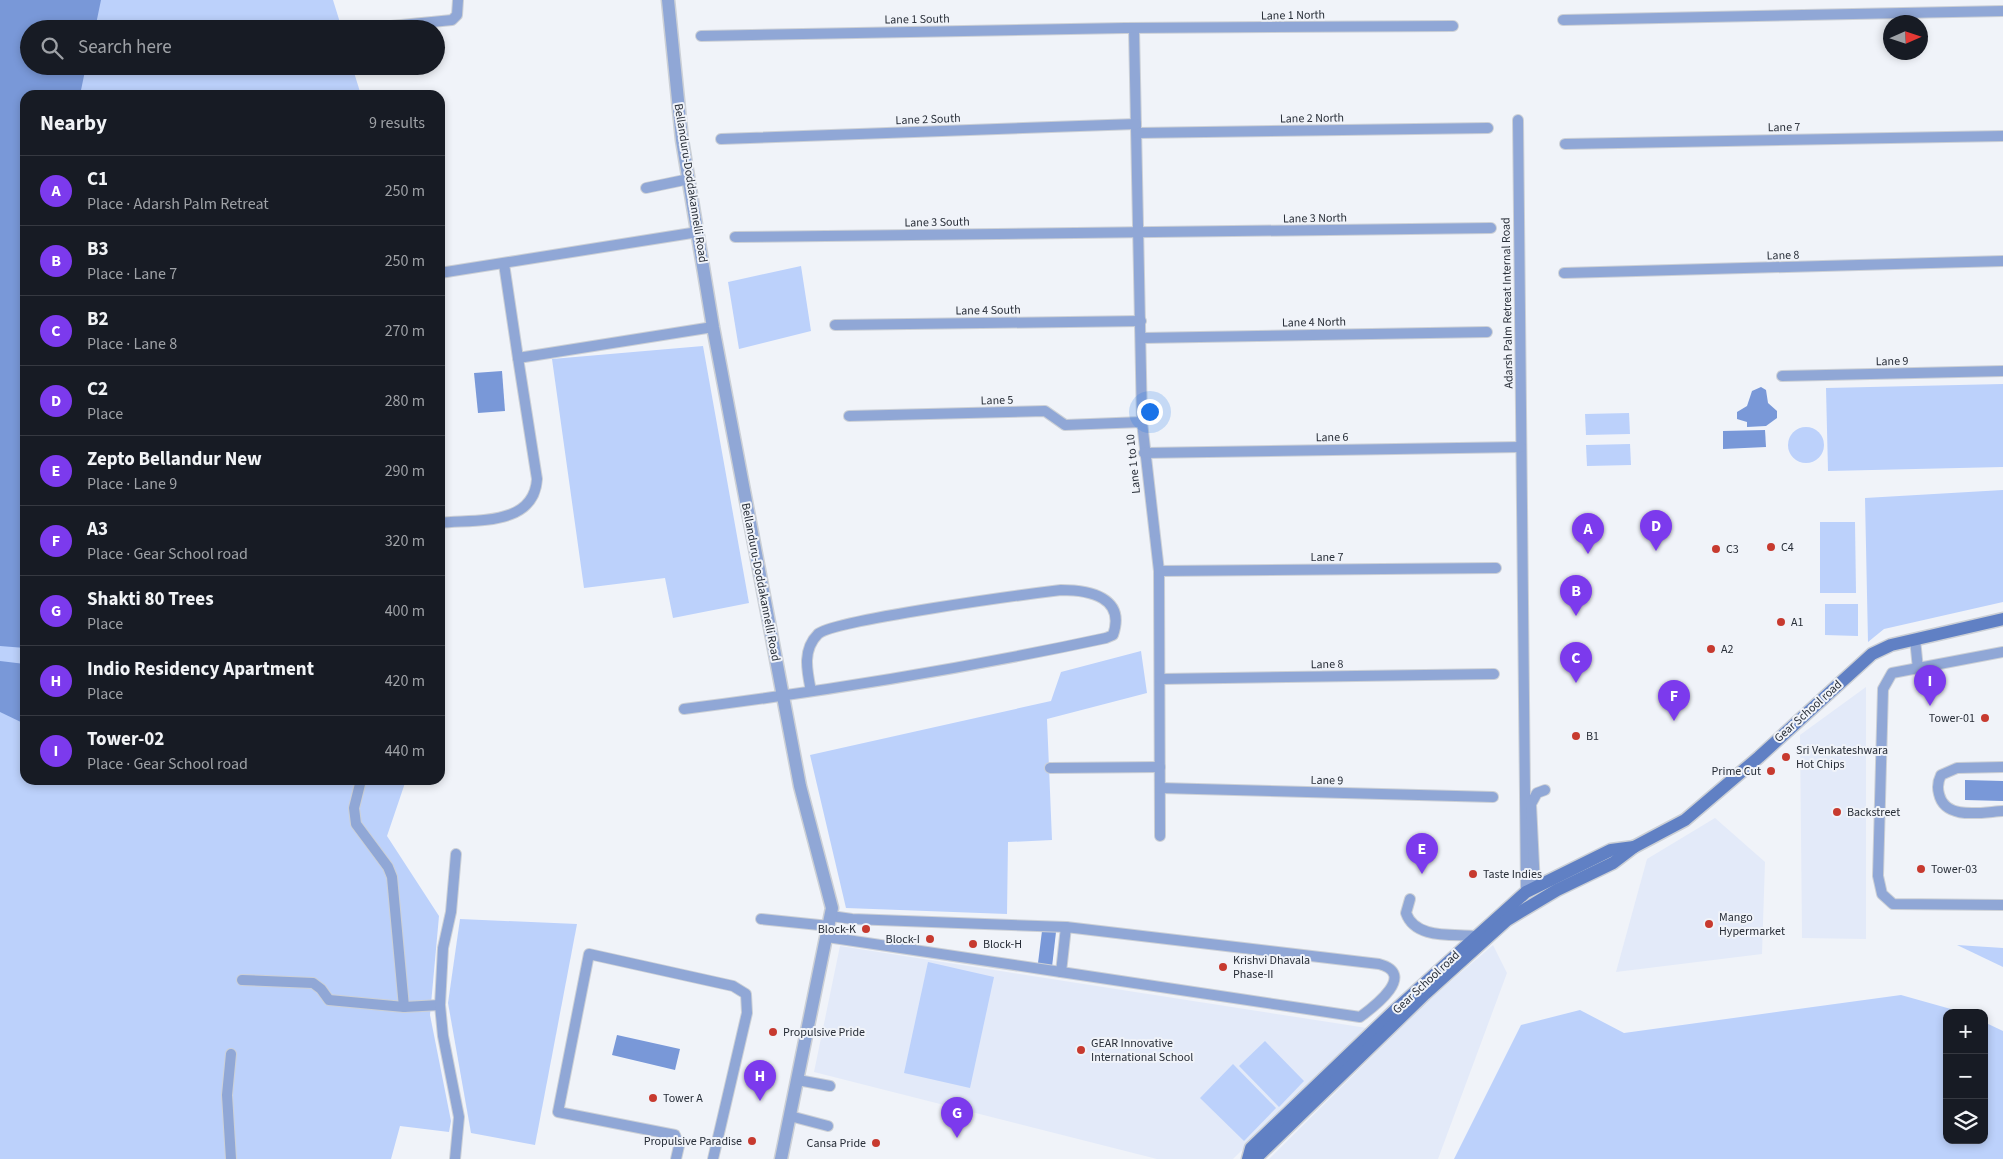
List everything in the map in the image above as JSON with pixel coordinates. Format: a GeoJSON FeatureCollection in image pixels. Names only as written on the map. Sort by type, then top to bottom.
{"type":"FeatureCollection","features":[{"type":"Feature","properties":{"kind":"main road","name":"Gear School road"},"geometry":{"type":"LineString","coordinates":[[1255,1159],[1474,936],[1515,909],[1612,863],[1634,847],[1685,820],[1759,757],[1872,654],[1891,645],[2003,619]]}},
{"type":"Feature","properties":{"kind":"main road","name":"Gear School road"},"geometry":{"type":"LineString","coordinates":[[1248,1159],[1251,1148],[1401,1011],[1498,927],[1530,889],[1611,850],[1634,847]]}},
{"type":"Feature","properties":{"kind":"street"},"geometry":{"type":"LineString","coordinates":[[445,21],[452,20],[457,15],[458,0]]}},
{"type":"Feature","properties":{"kind":"street","name":"Bellanduru-Doddakannelli Road"},"geometry":{"type":"LineString","coordinates":[[668,0],[682,140],[713,327],[800,786],[832,908],[782,1159]]}},
{"type":"Feature","properties":{"kind":"street"},"geometry":{"type":"LineString","coordinates":[[1562,20],[2003,11]]}},
{"type":"Feature","properties":{"kind":"street","name":"Lane 1 North"},"geometry":{"type":"LineString","coordinates":[[1134,29],[1453,26]]}},
{"type":"Feature","properties":{"kind":"street","name":"Lane 1 South"},"geometry":{"type":"LineString","coordinates":[[701,36],[1134,29]]}},
{"type":"Feature","properties":{"kind":"street","name":"Lane 1 to 10"},"geometry":{"type":"LineString","coordinates":[[1134,29],[1142,338],[1142,422],[1144,453],[1159,571],[1160,836]]}},
{"type":"Feature","properties":{"kind":"street","name":"Adarsh Palm Retreat Internal Road"},"geometry":{"type":"LineString","coordinates":[[1518,120],[1521,507],[1530,889]]}},
{"type":"Feature","properties":{"kind":"street","name":"Lane 2 North"},"geometry":{"type":"LineString","coordinates":[[1136,128],[1488,128]]}},
{"type":"Feature","properties":{"kind":"street","name":"Lane 2 South"},"geometry":{"type":"LineString","coordinates":[[721,139],[1136,128]]}},
{"type":"Feature","properties":{"kind":"street","name":"Lane 7"},"geometry":{"type":"LineString","coordinates":[[1565,144],[2003,136]]}},
{"type":"Feature","properties":{"kind":"street"},"geometry":{"type":"LineString","coordinates":[[646,188],[689,179]]}},
{"type":"Feature","properties":{"kind":"street","name":"Lane 3 North"},"geometry":{"type":"LineString","coordinates":[[1139,233],[1492,228]]}},
{"type":"Feature","properties":{"kind":"street"},"geometry":{"type":"LineString","coordinates":[[445,272],[698,232]]}},
{"type":"Feature","properties":{"kind":"street","name":"Lane 3 South"},"geometry":{"type":"LineString","coordinates":[[735,237],[1139,233]]}},
{"type":"Feature","properties":{"kind":"street","name":"Lane 8"},"geometry":{"type":"LineString","coordinates":[[1564,273],[2003,261]]}},
{"type":"Feature","properties":{"kind":"street"},"geometry":{"type":"LineString","coordinates":[[445,523],[512,516],[527,504],[537,488],[538,479],[504,264]]}},
{"type":"Feature","properties":{"kind":"street","name":"Lane 4 South"},"geometry":{"type":"LineString","coordinates":[[835,325],[1141,321]]}},
{"type":"Feature","properties":{"kind":"street"},"geometry":{"type":"LineString","coordinates":[[518,358],[713,327]]}},
{"type":"Feature","properties":{"kind":"street","name":"Lane 4 North"},"geometry":{"type":"LineString","coordinates":[[1142,338],[1487,332]]}},
{"type":"Feature","properties":{"kind":"street","name":"Lane 9"},"geometry":{"type":"LineString","coordinates":[[1782,376],[2003,371]]}},
{"type":"Feature","properties":{"kind":"street","name":"Lane 5"},"geometry":{"type":"LineString","coordinates":[[849,416],[1045,411],[1065,425],[1142,422]]}},
{"type":"Feature","properties":{"kind":"street","name":"Lane 6"},"geometry":{"type":"LineString","coordinates":[[1144,453],[1521,447]]}},
{"type":"Feature","properties":{"kind":"street","name":"Lane 7"},"geometry":{"type":"LineString","coordinates":[[1159,571],[1496,568]]}},
{"type":"Feature","properties":{"kind":"street"},"geometry":{"type":"LineString","coordinates":[[684,709],[811,692],[1016,658],[1106,638],[1113,635],[1115,628],[1112,609],[1105,599],[1095,593],[1083,590],[1061,590],[824,629],[808,650],[807,667],[811,692]]}},
{"type":"Feature","properties":{"kind":"street"},"geometry":{"type":"LineString","coordinates":[[1915,639],[1918,669]]}},
{"type":"Feature","properties":{"kind":"street"},"geometry":{"type":"LineString","coordinates":[[2003,652],[1892,673],[1886,680],[1882,689],[1879,888],[1882,894],[1893,904],[2003,904]]}},
{"type":"Feature","properties":{"kind":"street","name":"Lane 8"},"geometry":{"type":"LineString","coordinates":[[1160,678],[1494,674]]}},
{"type":"Feature","properties":{"kind":"street"},"geometry":{"type":"LineString","coordinates":[[1050,768],[1160,767]]}},
{"type":"Feature","properties":{"kind":"street"},"geometry":{"type":"LineString","coordinates":[[2003,767],[1957,768],[1944,771],[1939,777],[1938,787],[1943,804],[1952,811],[2003,811]]}},
{"type":"Feature","properties":{"kind":"street"},"geometry":{"type":"LineString","coordinates":[[360,785],[353,816],[356,824],[388,867],[392,877],[404,1007]]}},
{"type":"Feature","properties":{"kind":"street","name":"Lane 9"},"geometry":{"type":"LineString","coordinates":[[1160,788],[1493,797]]}},
{"type":"Feature","properties":{"kind":"street"},"geometry":{"type":"LineString","coordinates":[[1530,889],[1532,804],[1537,793],[1545,790]]}},
{"type":"Feature","properties":{"kind":"street"},"geometry":{"type":"LineString","coordinates":[[455,1159],[459,1117],[443,1036],[440,1005],[443,948],[451,912],[456,854]]}},
{"type":"Feature","properties":{"kind":"street"},"geometry":{"type":"LineString","coordinates":[[1410,899],[1406,913],[1414,927],[1425,932],[1474,936]]}},
{"type":"Feature","properties":{"kind":"street"},"geometry":{"type":"LineString","coordinates":[[761,919],[829,926],[1061,972],[1360,1017],[1380,1002],[1394,982],[1394,974],[1389,966],[1379,964],[1066,927],[852,919],[829,926]]}},
{"type":"Feature","properties":{"kind":"street"},"geometry":{"type":"LineString","coordinates":[[1061,972],[1066,927]]}},
{"type":"Feature","properties":{"kind":"street"},"geometry":{"type":"LineString","coordinates":[[676,1159],[678,1146],[675,1135],[558,1112],[589,954],[733,986],[746,994],[747,1013],[713,1159]]}},
{"type":"Feature","properties":{"kind":"street"},"geometry":{"type":"LineString","coordinates":[[242,980],[312,983],[321,989],[329,1000],[404,1007],[440,1005]]}},
{"type":"Feature","properties":{"kind":"street"},"geometry":{"type":"LineString","coordinates":[[1387,993],[1401,1011]]}},
{"type":"Feature","properties":{"kind":"street"},"geometry":{"type":"LineString","coordinates":[[1380,1002],[1401,1011]]}},
{"type":"Feature","properties":{"kind":"street"},"geometry":{"type":"LineString","coordinates":[[231,1054],[227,1095],[231,1159]]}},
{"type":"Feature","properties":{"kind":"street"},"geometry":{"type":"LineString","coordinates":[[798,1080],[830,1086]]}},
{"type":"Feature","properties":{"kind":"street"},"geometry":{"type":"LineString","coordinates":[[790,1116],[828,1126]]}},
{"type":"Feature","properties":{"kind":"shaded area"},"geometry":{"type":"Polygon","coordinates":[[[0,0],[333,0],[339,20],[20,20],[20,75],[355,75],[359,90],[20,90],[20,785],[404,785],[387,836],[439,916],[430,1015],[451,1121],[449,1132],[400,1126],[391,1159],[0,1159],[0,0]]]}},
{"type":"Feature","properties":{"kind":"shaded area"},"geometry":{"type":"Polygon","coordinates":[[[0,0],[101,0],[97,20],[20,20],[20,75],[84,75],[81,90],[20,90],[20,648],[0,646],[0,0]]]}},
{"type":"Feature","properties":{"kind":"shaded area"},"geometry":{"type":"Polygon","coordinates":[[[801,266],[811,331],[739,349],[728,282],[801,266]]]}},
{"type":"Feature","properties":{"kind":"shaded area"},"geometry":{"type":"Polygon","coordinates":[[[703,346],[749,603],[673,618],[665,578],[584,588],[552,359],[703,346]]]}},
{"type":"Feature","properties":{"kind":"shaded area"},"geometry":{"type":"Polygon","coordinates":[[[502,371],[505,411],[478,413],[474,373],[502,371]]]}},
{"type":"Feature","properties":{"kind":"shaded area"},"geometry":{"type":"Polygon","coordinates":[[[2003,384],[2003,467],[1828,471],[1826,388],[2003,384]]]}},
{"type":"Feature","properties":{"kind":"shaded area"},"geometry":{"type":"Polygon","coordinates":[[[1761,387],[1766,390],[1768,403],[1777,411],[1777,418],[1766,426],[1747,427],[1747,422],[1737,419],[1737,412],[1747,406],[1752,391],[1761,387]]]}},
{"type":"Feature","properties":{"kind":"shaded area"},"geometry":{"type":"Polygon","coordinates":[[[1629,413],[1630,434],[1586,435],[1585,414],[1629,413]]]}},
{"type":"Feature","properties":{"kind":"shaded area"},"geometry":{"type":"Polygon","coordinates":[[[1806,427],[1818,433],[1824,445],[1818,457],[1806,463],[1794,457],[1788,445],[1794,433],[1806,427]]]}},
{"type":"Feature","properties":{"kind":"shaded area"},"geometry":{"type":"Polygon","coordinates":[[[1765,430],[1766,447],[1723,449],[1723,431],[1765,430]]]}},
{"type":"Feature","properties":{"kind":"shaded area"},"geometry":{"type":"Polygon","coordinates":[[[1630,444],[1631,465],[1587,466],[1586,445],[1630,444]]]}},
{"type":"Feature","properties":{"kind":"shaded area"},"geometry":{"type":"Polygon","coordinates":[[[2003,490],[2003,602],[1884,629],[1868,642],[1865,498],[2003,490]]]}},
{"type":"Feature","properties":{"kind":"shaded area"},"geometry":{"type":"Polygon","coordinates":[[[1820,522],[1855,522],[1856,593],[1820,593],[1820,522]]]}},
{"type":"Feature","properties":{"kind":"shaded area"},"geometry":{"type":"Polygon","coordinates":[[[1825,604],[1858,604],[1858,636],[1825,635],[1825,604]]]}},
{"type":"Feature","properties":{"kind":"shaded area"},"geometry":{"type":"Polygon","coordinates":[[[1141,651],[1147,693],[1047,719],[1052,840],[1008,842],[1007,914],[846,908],[810,755],[1051,701],[1061,672],[1141,651]]]}},
{"type":"Feature","properties":{"kind":"shaded area"},"geometry":{"type":"Polygon","coordinates":[[[0,661],[20,663],[20,722],[0,712],[0,661]]]}},
{"type":"Feature","properties":{"kind":"shaded area"},"geometry":{"type":"Polygon","coordinates":[[[1866,687],[1866,939],[1802,938],[1800,735],[1866,687]]]}},
{"type":"Feature","properties":{"kind":"shaded area"},"geometry":{"type":"Polygon","coordinates":[[[1965,780],[2003,781],[2003,801],[1965,800],[1965,780]]]}},
{"type":"Feature","properties":{"kind":"shaded area"},"geometry":{"type":"Polygon","coordinates":[[[1715,818],[1765,862],[1762,954],[1616,972],[1647,859],[1715,818]]]}},
{"type":"Feature","properties":{"kind":"shaded area"},"geometry":{"type":"Polygon","coordinates":[[[460,919],[577,924],[535,1145],[471,1133],[448,1003],[460,919]]]}},
{"type":"Feature","properties":{"kind":"shaded area"},"geometry":{"type":"Polygon","coordinates":[[[1042,931],[1056,932],[1052,967],[1038,963],[1042,931]]]}},
{"type":"Feature","properties":{"kind":"shaded area"},"geometry":{"type":"Polygon","coordinates":[[[1493,945],[1507,973],[1438,1159],[1269,1159],[1431,998],[1493,945]]]}},
{"type":"Feature","properties":{"kind":"shaded area"},"geometry":{"type":"Polygon","coordinates":[[[1957,945],[2003,948],[2003,967],[1957,945]]]}},
{"type":"Feature","properties":{"kind":"shaded area","name":"GEAR Innovative International School"},"geometry":{"type":"Polygon","coordinates":[[[840,946],[1367,1028],[1233,1159],[1157,1159],[814,1072],[840,946]]]}},
{"type":"Feature","properties":{"kind":"shaded area"},"geometry":{"type":"Polygon","coordinates":[[[928,962],[994,977],[970,1088],[904,1073],[928,962]]]}},
{"type":"Feature","properties":{"kind":"shaded area"},"geometry":{"type":"Polygon","coordinates":[[[1901,995],[1951,1009],[1943,1009],[1943,1144],[1988,1144],[1988,1024],[2003,1031],[2003,1159],[1454,1159],[1521,1025],[1580,1010],[1624,1033],[1901,995]]]}},
{"type":"Feature","properties":{"kind":"shaded area"},"geometry":{"type":"Polygon","coordinates":[[[617,1035],[680,1049],[675,1070],[612,1055],[617,1035]]]}},
{"type":"Feature","properties":{"kind":"shaded area"},"geometry":{"type":"Polygon","coordinates":[[[1265,1041],[1304,1081],[1279,1107],[1239,1066],[1265,1041]]]}},
{"type":"Feature","properties":{"kind":"shaded area"},"geometry":{"type":"Polygon","coordinates":[[[1233,1064],[1276,1108],[1244,1141],[1200,1098],[1233,1064]]]}},
{"type":"Feature","properties":{"kind":"place","name":"C4"},"geometry":{"type":"Point","coordinates":[1771,547]}},
{"type":"Feature","properties":{"kind":"place","name":"C3"},"geometry":{"type":"Point","coordinates":[1716,549]}},
{"type":"Feature","properties":{"kind":"place","name":"C2"},"geometry":{"type":"Point","coordinates":[1656,551]}},
{"type":"Feature","properties":{"kind":"place","name":"C1"},"geometry":{"type":"Point","coordinates":[1588,554]}},
{"type":"Feature","properties":{"kind":"place","name":"B3"},"geometry":{"type":"Point","coordinates":[1576,616]}},
{"type":"Feature","properties":{"kind":"place","name":"A1"},"geometry":{"type":"Point","coordinates":[1781,622]}},
{"type":"Feature","properties":{"kind":"place","name":"A2"},"geometry":{"type":"Point","coordinates":[1711,649]}},
{"type":"Feature","properties":{"kind":"place","name":"B2"},"geometry":{"type":"Point","coordinates":[1576,683]}},
{"type":"Feature","properties":{"kind":"place","name":"Tower-02"},"geometry":{"type":"Point","coordinates":[1930,706]}},
{"type":"Feature","properties":{"kind":"place","name":"Tower-01"},"geometry":{"type":"Point","coordinates":[1985,718]}},
{"type":"Feature","properties":{"kind":"place","name":"A3"},"geometry":{"type":"Point","coordinates":[1674,721]}},
{"type":"Feature","properties":{"kind":"place","name":"B1"},"geometry":{"type":"Point","coordinates":[1576,736]}},
{"type":"Feature","properties":{"kind":"place","name":"Sri Venkateshwara Hot Chips"},"geometry":{"type":"Point","coordinates":[1786,757]}},
{"type":"Feature","properties":{"kind":"place","name":"Prime Cut"},"geometry":{"type":"Point","coordinates":[1771,771]}},
{"type":"Feature","properties":{"kind":"place","name":"Backstreet"},"geometry":{"type":"Point","coordinates":[1837,812]}},
{"type":"Feature","properties":{"kind":"place","name":"Tower-03"},"geometry":{"type":"Point","coordinates":[1921,869]}},
{"type":"Feature","properties":{"kind":"place","name":"Zepto Bellandur New"},"geometry":{"type":"Point","coordinates":[1422,874]}},
{"type":"Feature","properties":{"kind":"place","name":"Taste Indies"},"geometry":{"type":"Point","coordinates":[1473,874]}},
{"type":"Feature","properties":{"kind":"place","name":"Mango Hypermarket"},"geometry":{"type":"Point","coordinates":[1709,924]}},
{"type":"Feature","properties":{"kind":"place","name":"Block-K"},"geometry":{"type":"Point","coordinates":[866,929]}},
{"type":"Feature","properties":{"kind":"place","name":"Block-I"},"geometry":{"type":"Point","coordinates":[930,939]}},
{"type":"Feature","properties":{"kind":"place","name":"Block-H"},"geometry":{"type":"Point","coordinates":[973,944]}},
{"type":"Feature","properties":{"kind":"place","name":"Krishvi Dhavala Phase-II"},"geometry":{"type":"Point","coordinates":[1223,967]}},
{"type":"Feature","properties":{"kind":"place","name":"Propulsive Pride"},"geometry":{"type":"Point","coordinates":[773,1032]}},
{"type":"Feature","properties":{"kind":"place","name":"GEAR Innovative International School"},"geometry":{"type":"Point","coordinates":[1081,1050]}},
{"type":"Feature","properties":{"kind":"place","name":"Tower A"},"geometry":{"type":"Point","coordinates":[653,1098]}},
{"type":"Feature","properties":{"kind":"place","name":"Indio Residency Apartment"},"geometry":{"type":"Point","coordinates":[760,1101]}},
{"type":"Feature","properties":{"kind":"place","name":"Shakti 80 Trees"},"geometry":{"type":"Point","coordinates":[957,1138]}},
{"type":"Feature","properties":{"kind":"place","name":"Propulsive Paradise"},"geometry":{"type":"Point","coordinates":[752,1141]}},
{"type":"Feature","properties":{"kind":"place","name":"Cansa Pride"},"geometry":{"type":"Point","coordinates":[876,1143]}}]}
